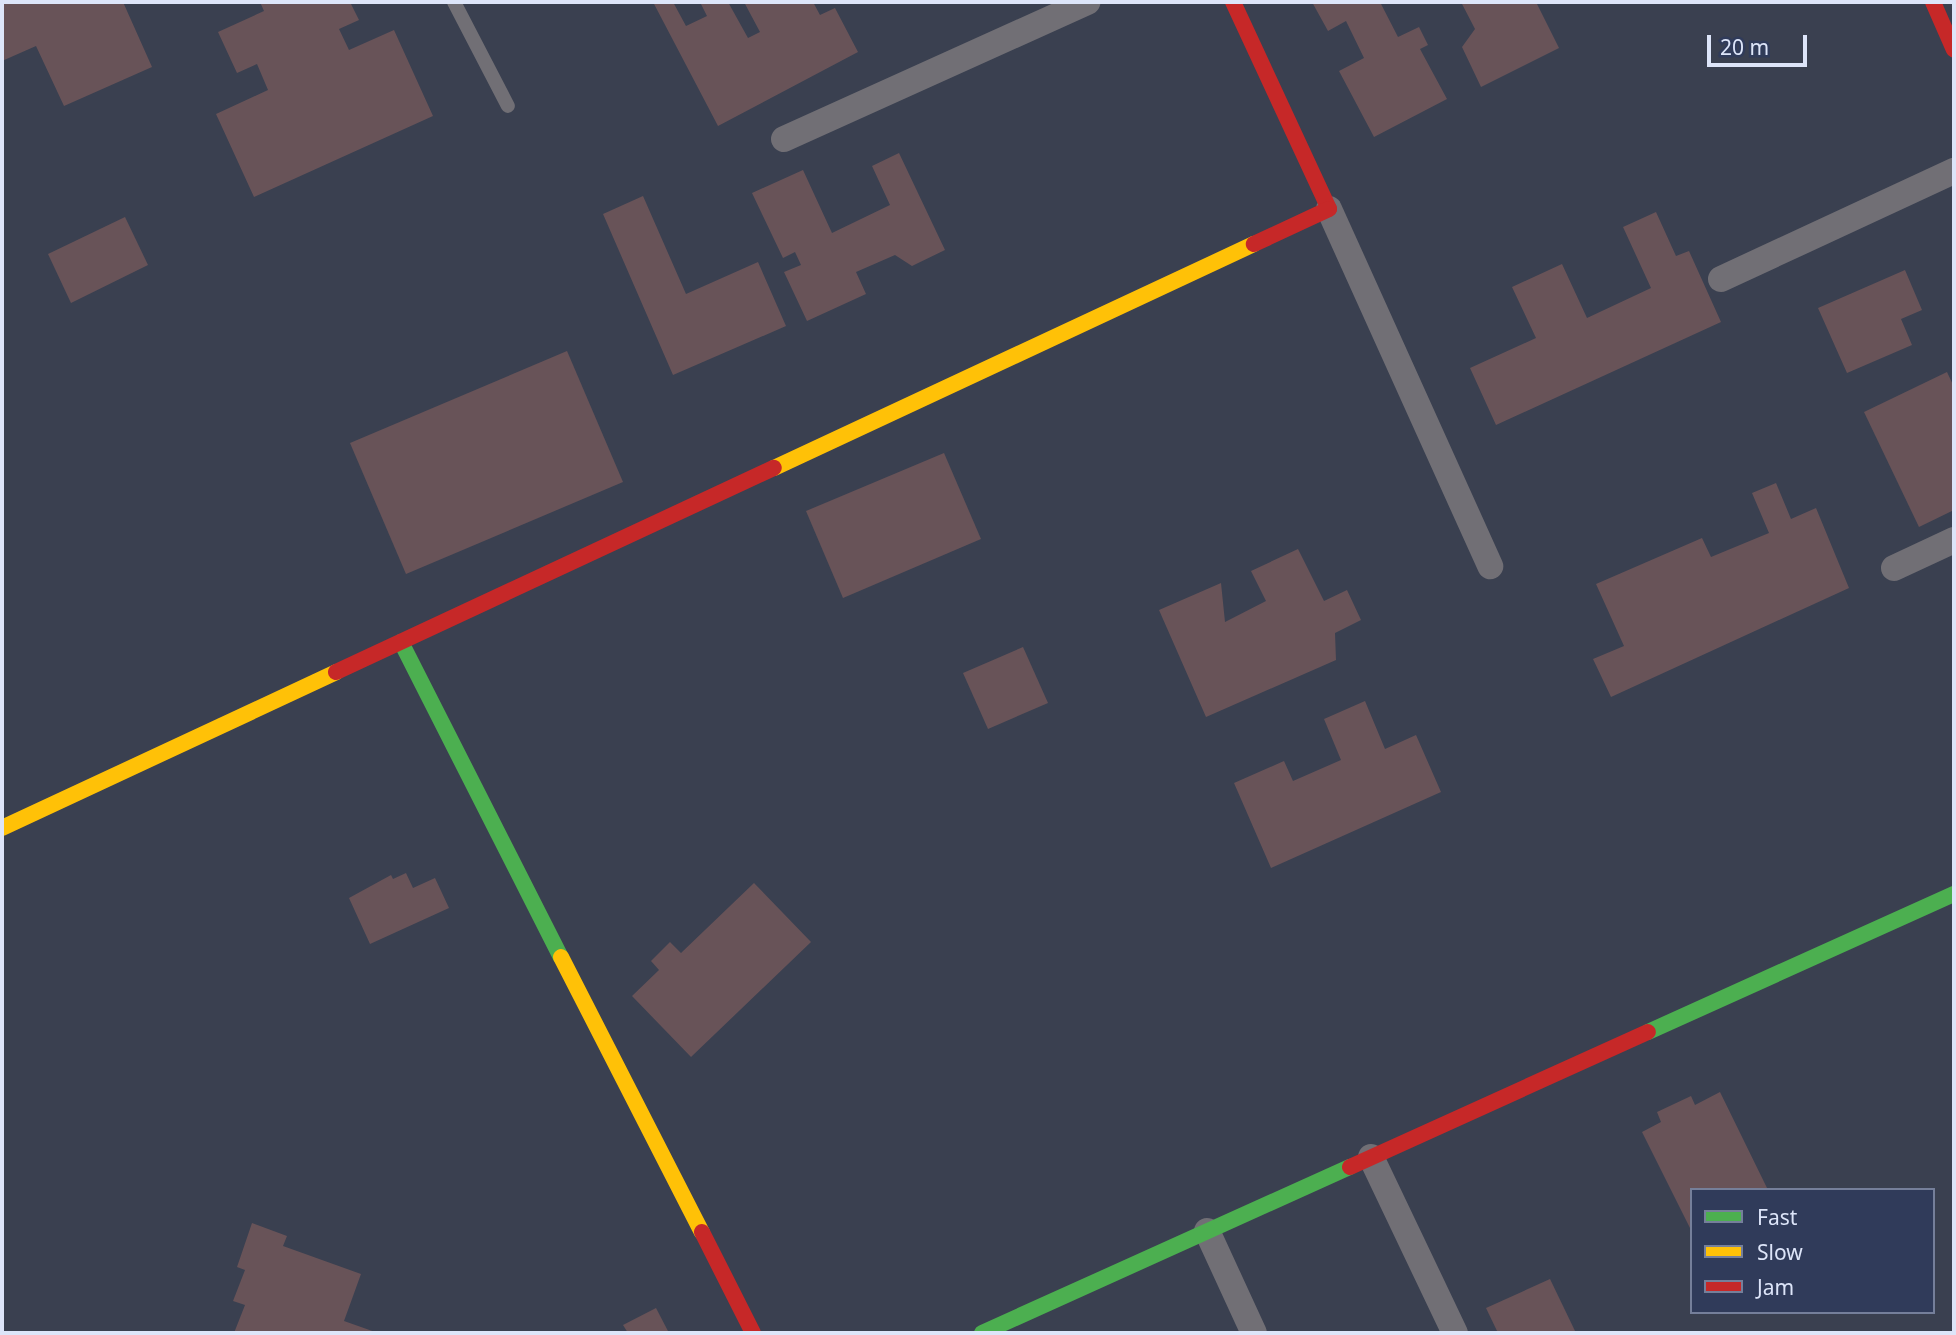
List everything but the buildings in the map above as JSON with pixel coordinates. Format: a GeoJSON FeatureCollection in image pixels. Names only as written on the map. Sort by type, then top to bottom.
{"type":"FeatureCollection","features":[{"type":"Feature","properties":{"kind":"street"},"geometry":{"type":"LineString","coordinates":[[784,139],[1087,2]]}},
{"type":"Feature","properties":{"kind":"street"},"geometry":{"type":"LineString","coordinates":[[1233,2],[1490,566]]}},
{"type":"Feature","properties":{"kind":"street"},"geometry":{"type":"LineString","coordinates":[[1933,2],[1954,50]]}},
{"type":"Feature","properties":{"kind":"street"},"geometry":{"type":"LineString","coordinates":[[1721,278],[1954,171]]}},
{"type":"Feature","properties":{"kind":"street"},"geometry":{"type":"LineString","coordinates":[[2,828],[1329,209]]}},
{"type":"Feature","properties":{"kind":"street"},"geometry":{"type":"LineString","coordinates":[[1894,568],[1954,540]]}},
{"type":"Feature","properties":{"kind":"street"},"geometry":{"type":"LineString","coordinates":[[401,642],[753,1333]]}},
{"type":"Feature","properties":{"kind":"street"},"geometry":{"type":"LineString","coordinates":[[982,1333],[1954,894]]}},
{"type":"Feature","properties":{"kind":"street"},"geometry":{"type":"LineString","coordinates":[[1371,1157],[1455,1333]]}},
{"type":"Feature","properties":{"kind":"street"},"geometry":{"type":"LineString","coordinates":[[1207,1231],[1254,1333]]}},
{"type":"Feature","properties":{"kind":"lane"},"geometry":{"type":"LineString","coordinates":[[454,2],[508,106]]}},
{"type":"Feature","properties":{"kind":"traffic: fast"},"geometry":{"type":"LineString","coordinates":[[401,642],[561,957]]}},
{"type":"Feature","properties":{"kind":"traffic: fast"},"geometry":{"type":"LineString","coordinates":[[1648,1032],[1954,894]]}},
{"type":"Feature","properties":{"kind":"traffic: fast"},"geometry":{"type":"LineString","coordinates":[[982,1333],[1350,1167]]}},
{"type":"Feature","properties":{"kind":"traffic: slow"},"geometry":{"type":"LineString","coordinates":[[774,468],[1254,244]]}},
{"type":"Feature","properties":{"kind":"traffic: slow"},"geometry":{"type":"LineString","coordinates":[[2,828],[336,672]]}},
{"type":"Feature","properties":{"kind":"traffic: slow"},"geometry":{"type":"LineString","coordinates":[[561,957],[702,1232]]}},
{"type":"Feature","properties":{"kind":"traffic: jam"},"geometry":{"type":"LineString","coordinates":[[1233,2],[1329,209],[1254,244]]}},
{"type":"Feature","properties":{"kind":"traffic: jam"},"geometry":{"type":"LineString","coordinates":[[1933,2],[1954,50]]}},
{"type":"Feature","properties":{"kind":"traffic: jam"},"geometry":{"type":"LineString","coordinates":[[336,672],[774,468]]}},
{"type":"Feature","properties":{"kind":"traffic: jam"},"geometry":{"type":"LineString","coordinates":[[1350,1167],[1648,1032]]}},
{"type":"Feature","properties":{"kind":"traffic: jam"},"geometry":{"type":"LineString","coordinates":[[702,1232],[753,1333]]}}]}
